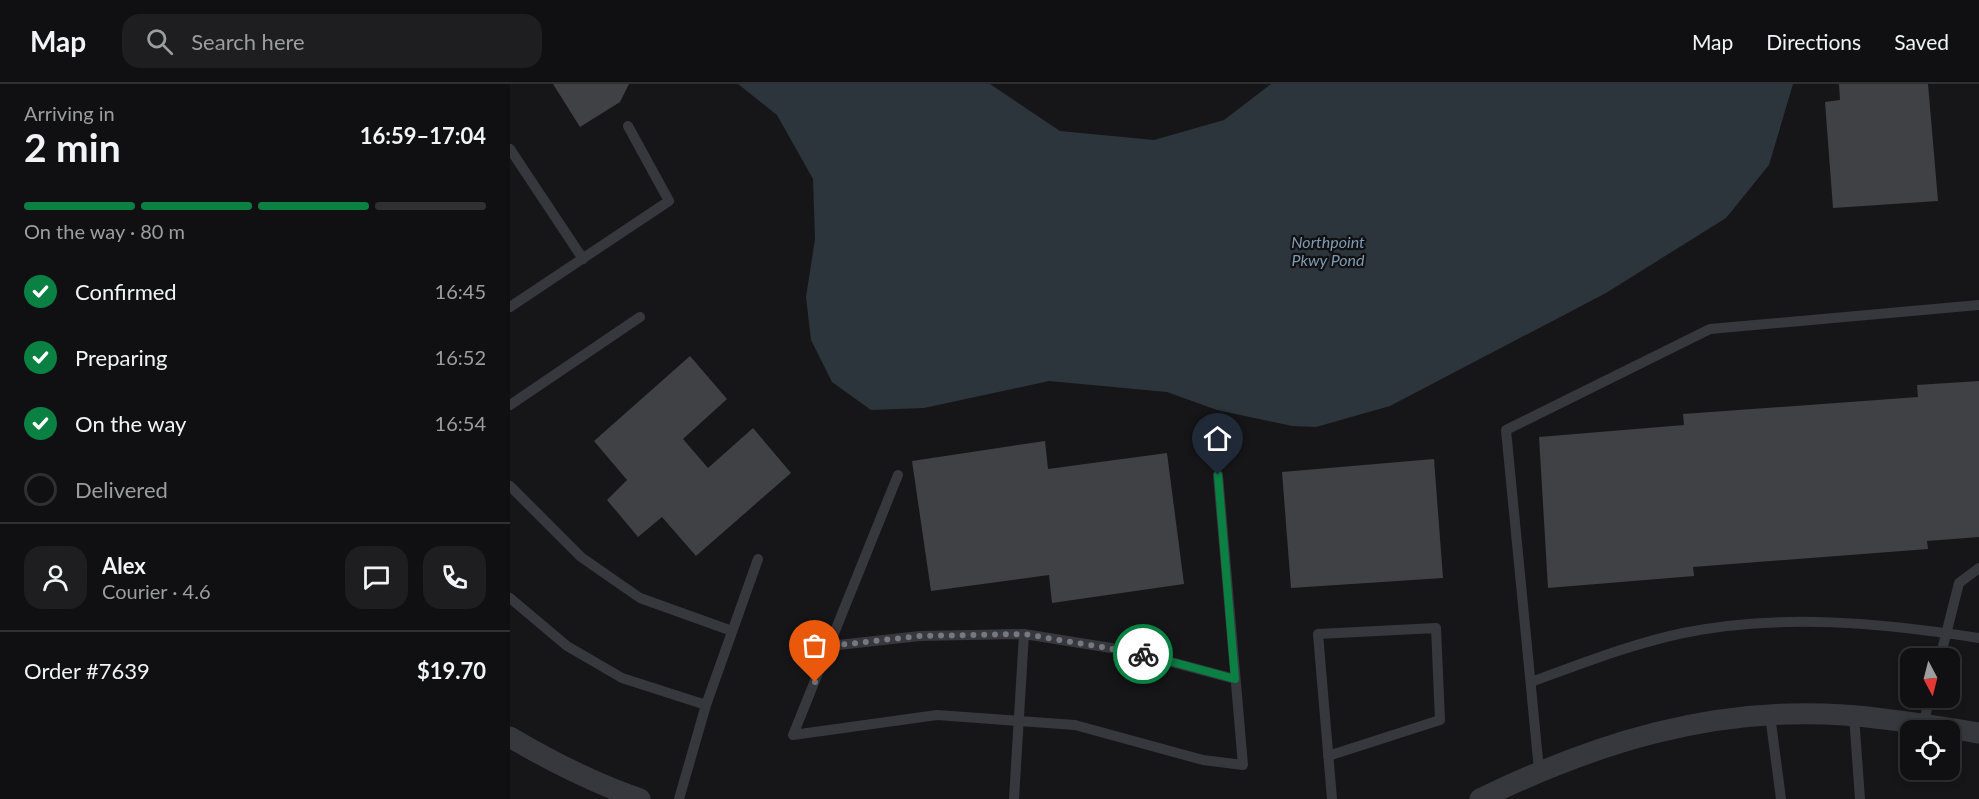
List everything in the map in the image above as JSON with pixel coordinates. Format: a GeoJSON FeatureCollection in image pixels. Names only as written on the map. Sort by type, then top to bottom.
{"type":"FeatureCollection","features":[{"type":"Feature","properties":{"kind":"street"},"geometry":{"type":"LineString","coordinates":[[1480,799],[1505,794],[1539,770],[1606,745],[1652,732],[1723,719],[1770,715],[1854,716],[1900,721]]}},
{"type":"Feature","properties":{"kind":"street"},"geometry":{"type":"LineString","coordinates":[[1960,730],[1979,733]]}},
{"type":"Feature","properties":{"kind":"street"},"geometry":{"type":"LineString","coordinates":[[510,737],[548,760],[606,788],[640,799]]}},
{"type":"Feature","properties":{"kind":"lane"},"geometry":{"type":"LineString","coordinates":[[510,307],[669,201],[628,126]]}},
{"type":"Feature","properties":{"kind":"lane"},"geometry":{"type":"LineString","coordinates":[[510,149],[583,260]]}},
{"type":"Feature","properties":{"kind":"lane"},"geometry":{"type":"LineString","coordinates":[[1539,770],[1506,430],[1710,329],[1979,305]]}},
{"type":"Feature","properties":{"kind":"lane"},"geometry":{"type":"LineString","coordinates":[[510,405],[639,317]]}},
{"type":"Feature","properties":{"kind":"lane"},"geometry":{"type":"LineString","coordinates":[[898,475],[793,735],[936,715],[1075,725],[1203,760],[1243,765],[1218,475]]}},
{"type":"Feature","properties":{"kind":"lane"},"geometry":{"type":"LineString","coordinates":[[510,486],[581,557],[640,598],[732,631]]}},
{"type":"Feature","properties":{"kind":"lane"},"geometry":{"type":"LineString","coordinates":[[679,799],[706,705],[758,559]]}},
{"type":"Feature","properties":{"kind":"lane"},"geometry":{"type":"LineString","coordinates":[[1942,648],[1959,583],[1979,568]]}},
{"type":"Feature","properties":{"kind":"lane"},"geometry":{"type":"LineString","coordinates":[[510,598],[567,646],[622,678],[706,705]]}},
{"type":"Feature","properties":{"kind":"lane"},"geometry":{"type":"LineString","coordinates":[[1531,682],[1627,647],[1684,633],[1772,623],[1842,623],[1979,638]]}},
{"type":"Feature","properties":{"kind":"lane"},"geometry":{"type":"LineString","coordinates":[[1328,756],[1440,720],[1436,628],[1318,634],[1328,756],[1332,799]]}},
{"type":"Feature","properties":{"kind":"lane"},"geometry":{"type":"LineString","coordinates":[[829,646],[920,636],[1024,634],[1130,651],[1235,679]]}},
{"type":"Feature","properties":{"kind":"lane"},"geometry":{"type":"LineString","coordinates":[[1014,799],[1024,634]]}},
{"type":"Feature","properties":{"kind":"lane"},"geometry":{"type":"LineString","coordinates":[[1770,715],[1781,799]]}},
{"type":"Feature","properties":{"kind":"lane"},"geometry":{"type":"LineString","coordinates":[[1854,716],[1860,799]]}},
{"type":"Feature","properties":{"kind":"water","name":"Northpoint Pkwy Pond"},"geometry":{"type":"Polygon","coordinates":[[[738,84],[990,84],[1060,131],[1154,140],[1224,120],[1271,84],[1793,84],[1769,165],[1726,218],[1606,293],[1390,406],[1316,427],[1292,426],[1217,410],[1167,392],[1049,381],[924,408],[871,410],[832,382],[811,340],[806,297],[815,239],[813,179],[777,115],[738,84]]]}},
{"type":"Feature","properties":{"kind":"building"},"geometry":{"type":"Polygon","coordinates":[[[553,84],[629,84],[620,102],[580,127],[553,84]]]}},
{"type":"Feature","properties":{"kind":"building"},"geometry":{"type":"Polygon","coordinates":[[[1839,84],[1928,84],[1938,201],[1833,208],[1825,102],[1840,100],[1839,84]]]}},
{"type":"Feature","properties":{"kind":"building"},"geometry":{"type":"Polygon","coordinates":[[[690,356],[727,399],[683,439],[708,468],[753,428],[791,473],[696,556],[662,517],[638,537],[607,500],[627,480],[594,441],[690,356]]]}},
{"type":"Feature","properties":{"kind":"building"},"geometry":{"type":"Polygon","coordinates":[[[1979,381],[1979,537],[1927,541],[1928,549],[1693,567],[1694,576],[1548,588],[1539,437],[1684,425],[1683,414],[1918,397],[1917,385],[1979,381]]]}},
{"type":"Feature","properties":{"kind":"building"},"geometry":{"type":"Polygon","coordinates":[[[1045,441],[1048,469],[1167,453],[1184,584],[1052,603],[1049,575],[931,591],[912,461],[1045,441]]]}},
{"type":"Feature","properties":{"kind":"building"},"geometry":{"type":"Polygon","coordinates":[[[1434,459],[1443,578],[1291,588],[1282,472],[1434,459]]]}},
{"type":"Feature","properties":{"kind":"way so far"},"geometry":{"type":"LineString","coordinates":[[815,682],[829,646],[920,636],[1024,634],[1143,654]]}},
{"type":"Feature","properties":{"kind":"route"},"geometry":{"type":"LineString","coordinates":[[1143,654],[1235,679],[1218,475]]}}]}
